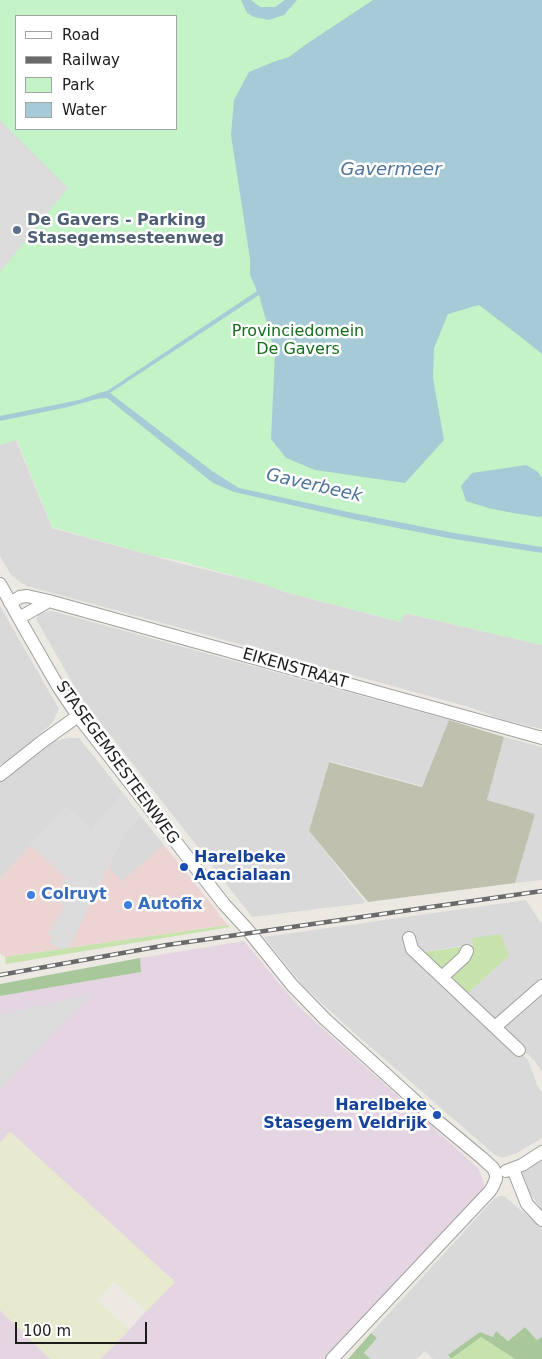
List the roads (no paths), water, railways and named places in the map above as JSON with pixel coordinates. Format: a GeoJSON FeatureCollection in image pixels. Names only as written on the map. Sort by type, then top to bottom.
{"type":"FeatureCollection","features":[{"type":"Feature","properties":{"kind":"street","name":"STASEGEMSESTEENWEG"},"geometry":{"type":"LineString","coordinates":[[0,584],[59,688],[78,716],[214,892],[249,931],[292,985],[325,1019],[434,1118],[482,1158],[493,1168],[496,1174]]}},
{"type":"Feature","properties":{"kind":"street","name":"EIKENSTRAAT"},"geometry":{"type":"LineString","coordinates":[[10,602],[27,596],[49,601],[542,738]]}},
{"type":"Feature","properties":{"kind":"street"},"geometry":{"type":"LineString","coordinates":[[19,618],[49,601]]}},
{"type":"Feature","properties":{"kind":"street"},"geometry":{"type":"LineString","coordinates":[[0,775],[78,716]]}},
{"type":"Feature","properties":{"kind":"street"},"geometry":{"type":"LineString","coordinates":[[409,938],[412,949],[519,1050]]}},
{"type":"Feature","properties":{"kind":"street"},"geometry":{"type":"LineString","coordinates":[[442,977],[468,951]]}},
{"type":"Feature","properties":{"kind":"street"},"geometry":{"type":"LineString","coordinates":[[495,1027],[542,986]]}},
{"type":"Feature","properties":{"kind":"street"},"geometry":{"type":"LineString","coordinates":[[333,1359],[490,1191],[496,1179],[496,1174],[512,1169],[542,1152]]}},
{"type":"Feature","properties":{"kind":"street"},"geometry":{"type":"LineString","coordinates":[[512,1169],[527,1204],[542,1220]]}},
{"type":"Feature","properties":{"kind":"water"},"geometry":{"type":"Polygon","coordinates":[[[241,0],[251,0],[260,7],[275,7],[285,0],[297,0],[284,15],[269,20],[254,17],[247,13],[241,0]]]}},
{"type":"Feature","properties":{"kind":"water","name":"Gavermeer"},"geometry":{"type":"Polygon","coordinates":[[[373,0],[542,0],[542,354],[479,305],[448,314],[434,348],[433,378],[444,440],[405,483],[315,470],[286,458],[271,439],[275,353],[259,295],[110,393],[212,471],[239,488],[454,533],[542,547],[542,553],[448,538],[357,520],[234,492],[213,483],[107,398],[0,421],[0,416],[79,400],[107,391],[257,291],[250,275],[250,259],[231,135],[234,100],[249,72],[289,57],[373,0]]]}},
{"type":"Feature","properties":{"kind":"water"},"geometry":{"type":"Polygon","coordinates":[[[526,465],[538,472],[542,478],[542,516],[513,513],[466,501],[461,486],[472,473],[526,465]]]}},
{"type":"Feature","properties":{"kind":"railway"},"geometry":{"type":"LineString","coordinates":[[0,975],[167,945],[542,891]]}},
{"type":"Feature","properties":{"kind":"place","name":"De Gavers - Parking Stasegemsesteenweg"},"geometry":{"type":"Point","coordinates":[17,230]}},
{"type":"Feature","properties":{"kind":"place","name":"Harelbeke Acacialaan"},"geometry":{"type":"Point","coordinates":[184,867]}},
{"type":"Feature","properties":{"kind":"place","name":"Colruyt"},"geometry":{"type":"Point","coordinates":[31,895]}},
{"type":"Feature","properties":{"kind":"place","name":"Autofix"},"geometry":{"type":"Point","coordinates":[128,905]}},
{"type":"Feature","properties":{"kind":"place","name":"Harelbeke Stasegem Veldrijk"},"geometry":{"type":"Point","coordinates":[437,1115]}},
{"type":"Feature","properties":{"kind":"park label","name":"Provinciedomein De Gavers"},"geometry":{"type":"Point","coordinates":[298,341]}},
{"type":"Feature","properties":{"kind":"water label","name":"Gaverbeek"},"geometry":{"type":"Point","coordinates":[314,486]}}]}
